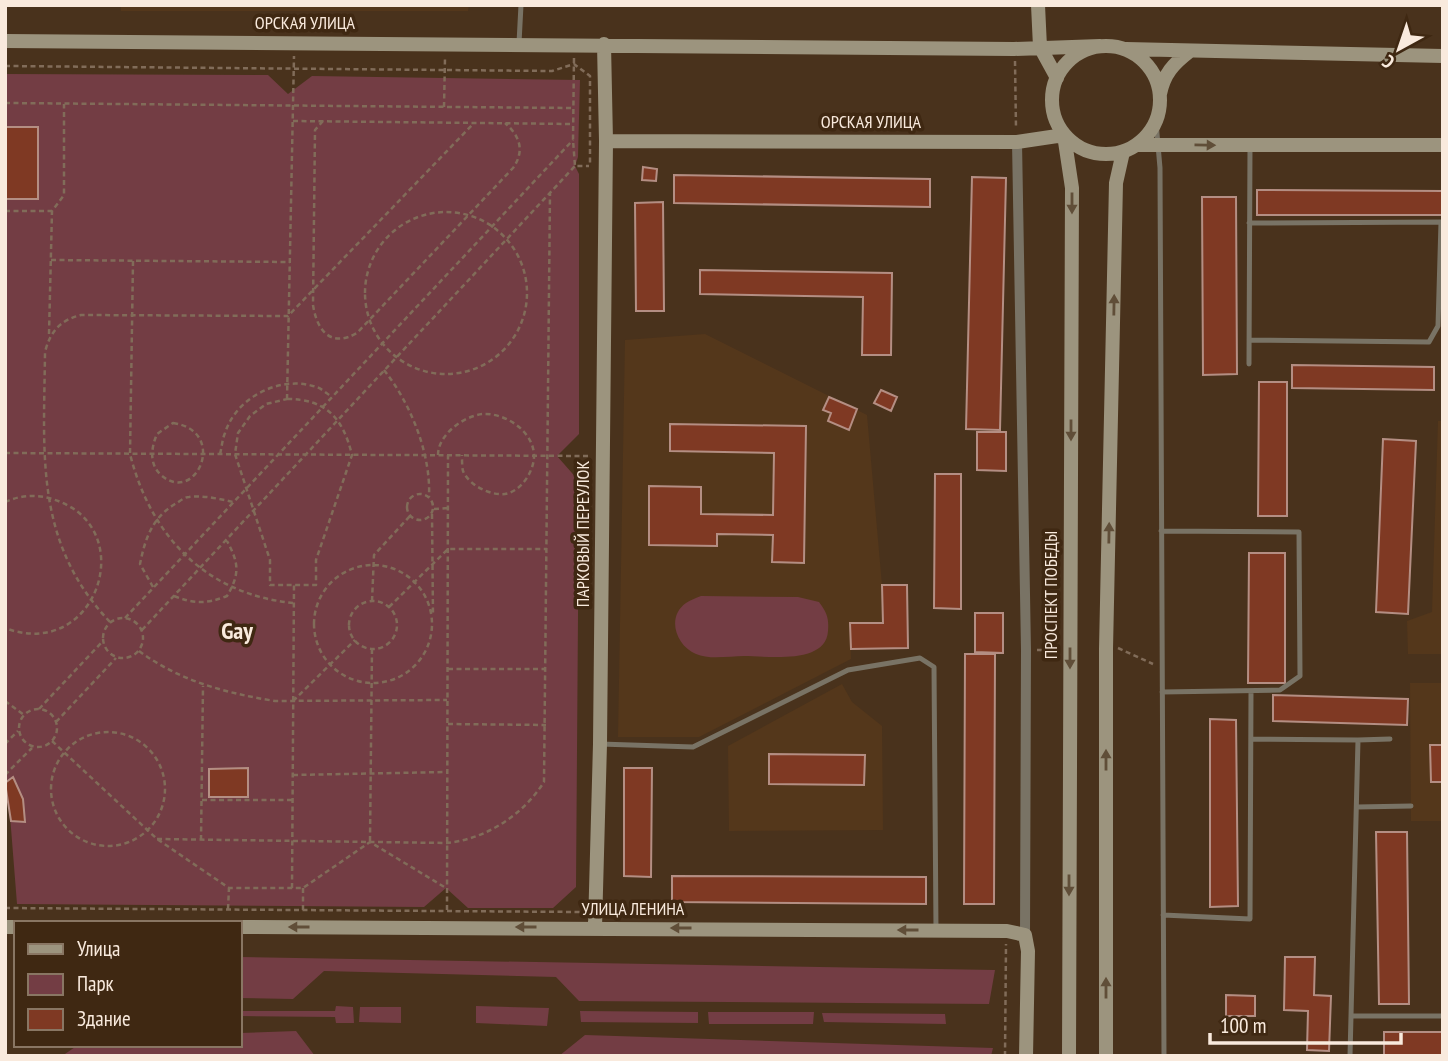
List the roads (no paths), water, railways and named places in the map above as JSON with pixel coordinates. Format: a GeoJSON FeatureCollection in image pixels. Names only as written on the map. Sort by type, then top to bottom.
{"type":"FeatureCollection","features":[{"type":"Feature","properties":{"kind":"street"},"geometry":{"type":"LineString","coordinates":[[1038,5],[1040,47],[1057,78]]}},
{"type":"Feature","properties":{"kind":"street","name":"ОРСКАЯ УЛИЦА"},"geometry":{"type":"LineString","coordinates":[[5,41],[1014,49],[1100,47]]}},
{"type":"Feature","properties":{"kind":"street"},"geometry":{"type":"LineString","coordinates":[[604,44],[606,141]]}},
{"type":"Feature","properties":{"kind":"street"},"geometry":{"type":"LineString","coordinates":[[1190,51],[1170,68],[1163,80],[1156,121],[1148,135],[1137,145],[1123,152],[1098,154],[1074,144],[1056,122],[1052,92],[1057,78],[1070,60],[1089,49],[1100,47],[1443,56]]}},
{"type":"Feature","properties":{"kind":"street"},"geometry":{"type":"LineString","coordinates":[[1121,48],[1131,52],[1148,66],[1158,84],[1160,94]]}},
{"type":"Feature","properties":{"kind":"street","name":"ОРСКАЯ УЛИЦА"},"geometry":{"type":"LineString","coordinates":[[606,141],[1017,142],[1064,135]]}},
{"type":"Feature","properties":{"kind":"street","name":"ПРОСПЕКТ ПОБЕДЫ"},"geometry":{"type":"LineString","coordinates":[[1064,135],[1072,188],[1069,1056]]}},
{"type":"Feature","properties":{"kind":"street","name":"ПАРКОВЫЙ ПЕРЕУЛОК"},"geometry":{"type":"LineString","coordinates":[[594,928],[600,744],[606,141]]}},
{"type":"Feature","properties":{"kind":"street"},"geometry":{"type":"LineString","coordinates":[[1017,142],[1026,650],[1026,1056]]}},
{"type":"Feature","properties":{"kind":"street"},"geometry":{"type":"LineString","coordinates":[[1137,145],[1443,145]]}},
{"type":"Feature","properties":{"kind":"street"},"geometry":{"type":"LineString","coordinates":[[1106,1056],[1107,635],[1116,183],[1123,152]]}},
{"type":"Feature","properties":{"kind":"street","name":"УЛИЦА ЛЕНИНА"},"geometry":{"type":"LineString","coordinates":[[242,927],[1007,930],[1025,935]]}},
{"type":"Feature","properties":{"kind":"lane"},"geometry":{"type":"LineString","coordinates":[[519,43],[520,5]]}},
{"type":"Feature","properties":{"kind":"lane"},"geometry":{"type":"LineString","coordinates":[[1156,121],[1159,144],[1164,1056]]}},
{"type":"Feature","properties":{"kind":"lane"},"geometry":{"type":"LineString","coordinates":[[1249,364],[1250,146]]}},
{"type":"Feature","properties":{"kind":"lane"},"geometry":{"type":"LineString","coordinates":[[1249,340],[1429,342],[1438,326],[1442,222],[1250,223]]}},
{"type":"Feature","properties":{"kind":"lane"},"geometry":{"type":"LineString","coordinates":[[1161,530],[1299,532],[1300,676],[1280,690],[1162,692]]}},
{"type":"Feature","properties":{"kind":"lane"},"geometry":{"type":"LineString","coordinates":[[600,744],[692,747],[848,670],[920,658],[934,667],[936,930]]}},
{"type":"Feature","properties":{"kind":"lane"},"geometry":{"type":"LineString","coordinates":[[1163,915],[1250,919],[1251,691]]}},
{"type":"Feature","properties":{"kind":"lane"},"geometry":{"type":"LineString","coordinates":[[1251,739],[1390,739]]}},
{"type":"Feature","properties":{"kind":"lane"},"geometry":{"type":"LineString","coordinates":[[1350,1056],[1358,740]]}},
{"type":"Feature","properties":{"kind":"lane"},"geometry":{"type":"LineString","coordinates":[[1357,807],[1411,806]]}},
{"type":"Feature","properties":{"kind":"lane"},"geometry":{"type":"LineString","coordinates":[[1351,1016],[1443,1016]]}},
{"type":"Feature","properties":{"kind":"district","name":"Gay"},"geometry":{"type":"Point","coordinates":[237,631]}}]}
